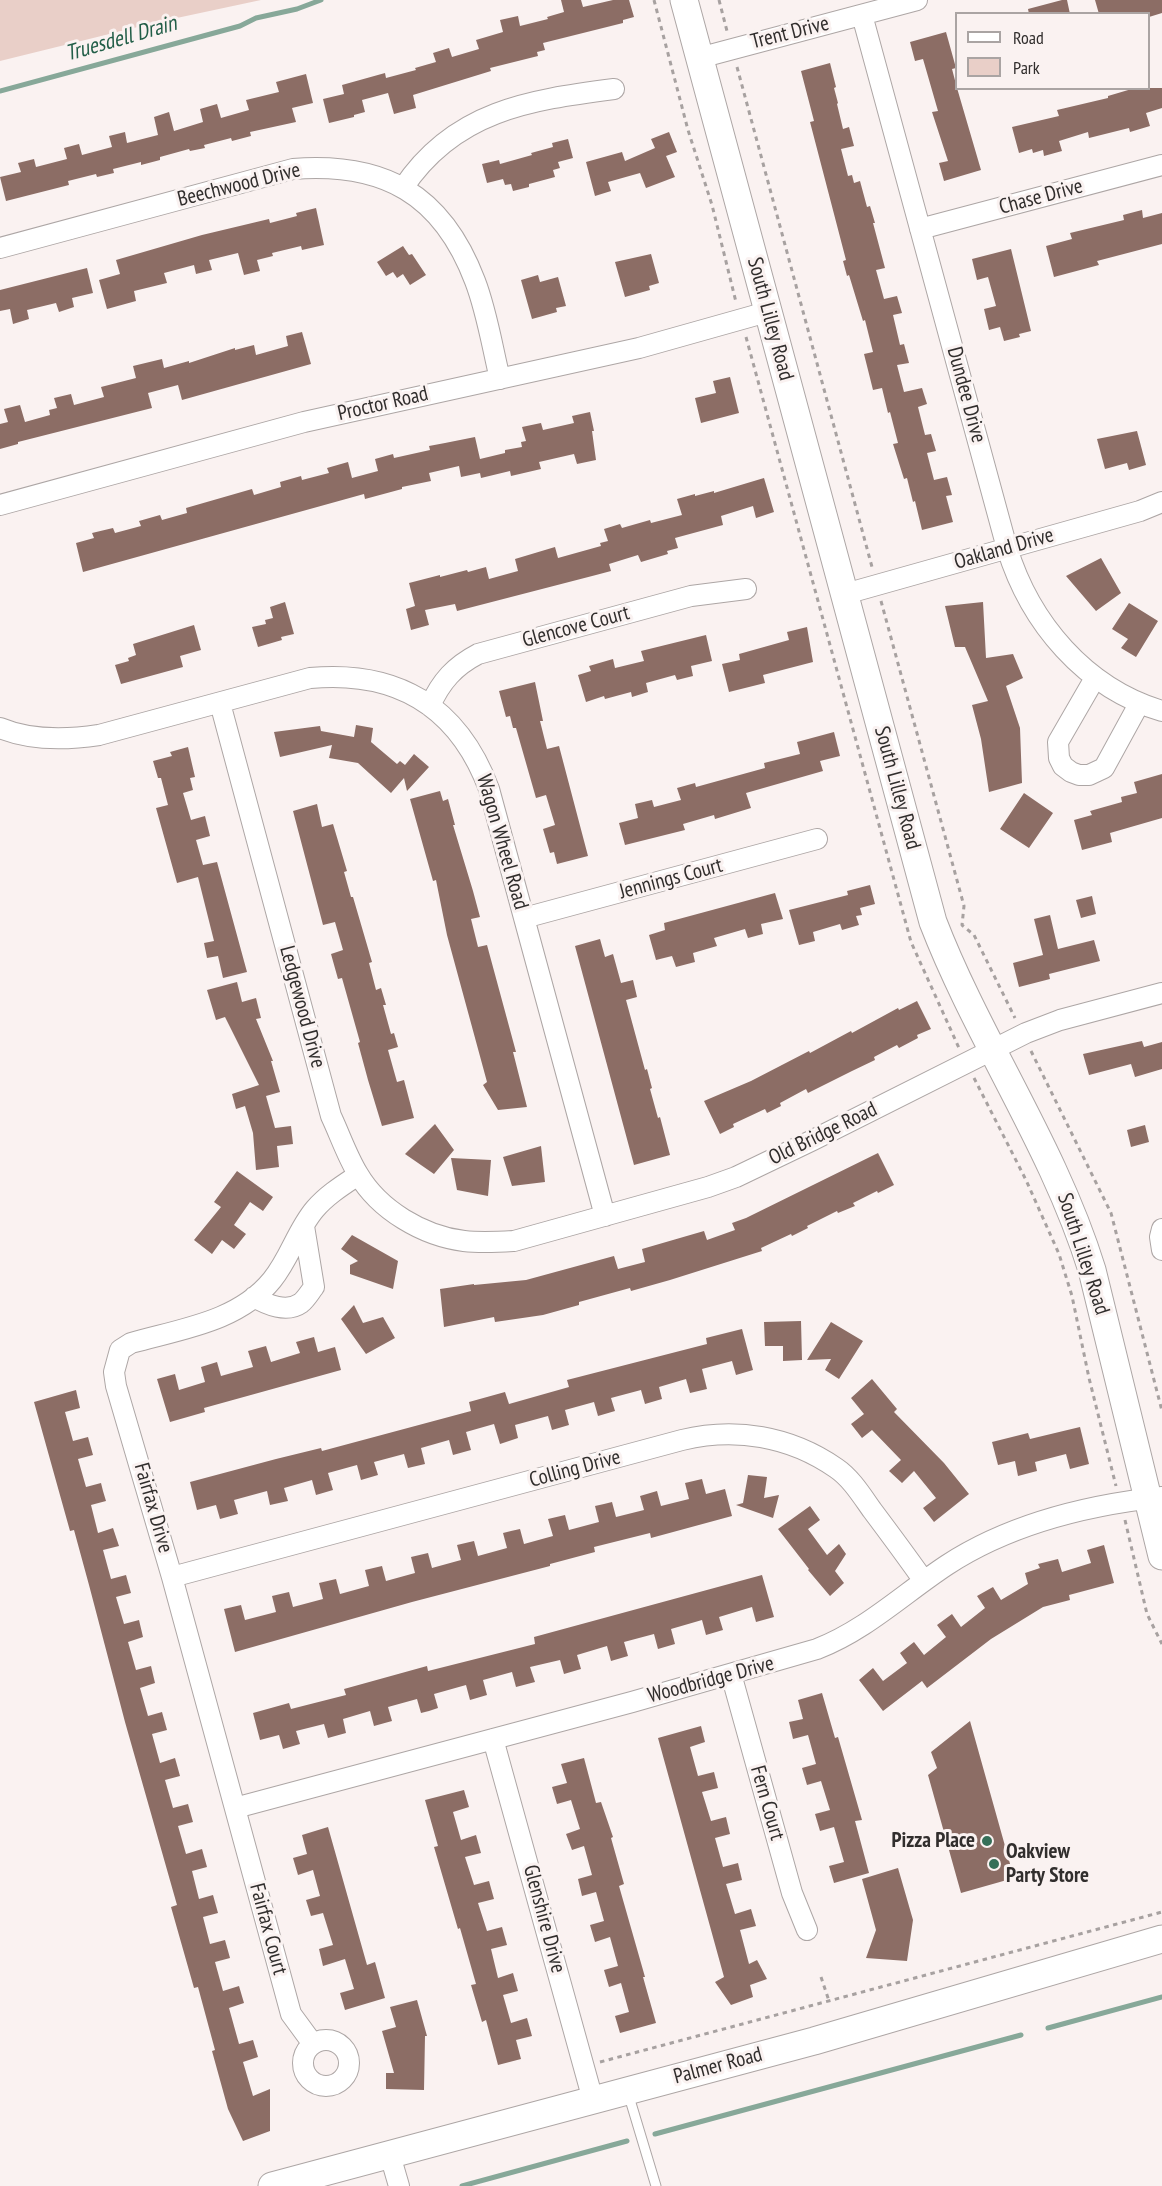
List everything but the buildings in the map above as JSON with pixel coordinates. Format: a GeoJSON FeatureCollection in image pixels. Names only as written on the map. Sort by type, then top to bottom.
{"type":"FeatureCollection","features":[{"type":"Feature","properties":{"kind":"street","name":"South Lilley Road"},"geometry":{"type":"LineString","coordinates":[[684,0],[933,922],[951,969],[1060,1184],[1080,1232],[1155,1498],[1162,1556]]}},
{"type":"Feature","properties":{"kind":"street","name":"Trent Drive"},"geometry":{"type":"LineString","coordinates":[[699,58],[916,0]]}},
{"type":"Feature","properties":{"kind":"street","name":"Dundee Drive"},"geometry":{"type":"LineString","coordinates":[[862,15],[1007,548],[1023,591],[1040,620],[1060,646],[1095,678],[1116,693],[1139,704],[1162,711]]}},
{"type":"Feature","properties":{"kind":"street"},"geometry":{"type":"LineString","coordinates":[[404,188],[416,169],[431,152],[448,137],[478,120],[515,107],[572,94],[614,89]]}},
{"type":"Feature","properties":{"kind":"street","name":"Chase Drive"},"geometry":{"type":"LineString","coordinates":[[920,229],[1162,165]]}},
{"type":"Feature","properties":{"kind":"street","name":"Beechwood Drive"},"geometry":{"type":"LineString","coordinates":[[0,248],[293,169],[322,167],[378,176],[404,188],[422,201],[452,233],[464,253],[483,307],[500,379]]}},
{"type":"Feature","properties":{"kind":"street","name":"Proctor Road"},"geometry":{"type":"LineString","coordinates":[[0,505],[304,422],[639,348],[767,312]]}},
{"type":"Feature","properties":{"kind":"street","name":"Oakland Drive"},"geometry":{"type":"LineString","coordinates":[[845,594],[1140,511],[1162,502]]}},
{"type":"Feature","properties":{"kind":"street","name":"Glencove Court"},"geometry":{"type":"LineString","coordinates":[[430,706],[448,675],[478,654],[691,596],[746,589]]}},
{"type":"Feature","properties":{"kind":"street","name":"Wagon Wheel Road"},"geometry":{"type":"LineString","coordinates":[[0,728],[31,737],[78,738],[310,678],[339,676],[367,678],[389,684],[410,693],[430,706],[458,732],[471,749],[489,789],[605,1216]]}},
{"type":"Feature","properties":{"kind":"street"},"geometry":{"type":"LineString","coordinates":[[1095,678],[1058,742],[1059,758],[1071,772],[1079,776],[1089,775],[1104,768],[1139,704]]}},
{"type":"Feature","properties":{"kind":"street","name":"Ledgewood Drive"},"geometry":{"type":"LineString","coordinates":[[220,703],[331,1116],[358,1175],[368,1189],[403,1219],[429,1232],[474,1242]]}},
{"type":"Feature","properties":{"kind":"street","name":"Jennings Court"},"geometry":{"type":"LineString","coordinates":[[524,918],[817,839]]}},
{"type":"Feature","properties":{"kind":"street","name":"Old Bridge Road"},"geometry":{"type":"LineString","coordinates":[[474,1242],[514,1241],[675,1198],[736,1177],[1026,1033],[1059,1020],[1162,993]]}},
{"type":"Feature","properties":{"kind":"street","name":"Fairfax Drive"},"geometry":{"type":"LineString","coordinates":[[235,1808],[172,1577],[116,1386],[115,1363],[120,1350],[131,1343],[222,1317],[254,1297],[271,1281],[287,1258],[314,1210],[358,1175]]}},
{"type":"Feature","properties":{"kind":"street"},"geometry":{"type":"LineString","coordinates":[[254,1297],[267,1305],[286,1308],[301,1304],[314,1287],[304,1226]]}},
{"type":"Feature","properties":{"kind":"street"},"geometry":{"type":"LineString","coordinates":[[1162,1229],[1160,1238],[1162,1250]]}},
{"type":"Feature","properties":{"kind":"street","name":"Colling Drive"},"geometry":{"type":"LineString","coordinates":[[172,1577],[674,1442],[718,1433],[745,1434],[771,1439],[806,1451],[837,1469],[856,1489],[924,1581]]}},
{"type":"Feature","properties":{"kind":"street","name":"Woodbridge Drive"},"geometry":{"type":"LineString","coordinates":[[235,1808],[794,1657],[839,1641],[879,1616],[924,1581],[976,1547],[1013,1531],[1120,1501],[1155,1498]]}},
{"type":"Feature","properties":{"kind":"street","name":"Fern Court"},"geometry":{"type":"LineString","coordinates":[[731,1674],[792,1893],[807,1930]]}},
{"type":"Feature","properties":{"kind":"street","name":"Glenshire Drive"},"geometry":{"type":"LineString","coordinates":[[493,1739],[592,2100]]}},
{"type":"Feature","properties":{"kind":"street","name":"Fairfax Court"},"geometry":{"type":"LineString","coordinates":[[235,1808],[291,2014],[313,2044]]}},
{"type":"Feature","properties":{"kind":"street","name":"Palmer Road"},"geometry":{"type":"LineString","coordinates":[[272,2186],[814,2041],[1162,1940]]}},
{"type":"Feature","properties":{"kind":"street"},"geometry":{"type":"LineString","coordinates":[[390,2155],[399,2186]]}},
{"type":"Feature","properties":{"kind":"lane"},"geometry":{"type":"LineString","coordinates":[[627,2091],[656,2186]]}},
{"type":"Feature","properties":{"kind":"path"},"geometry":{"type":"LineString","coordinates":[[654,0],[688,130],[712,205],[736,302]]}},
{"type":"Feature","properties":{"kind":"path"},"geometry":{"type":"LineString","coordinates":[[719,0],[873,572]]}},
{"type":"Feature","properties":{"kind":"path"},"geometry":{"type":"LineString","coordinates":[[745,334],[911,942],[961,1052]]}},
{"type":"Feature","properties":{"kind":"path"},"geometry":{"type":"LineString","coordinates":[[879,594],[964,906],[962,924],[974,935],[1017,1023]]}},
{"type":"Feature","properties":{"kind":"path"},"geometry":{"type":"LineString","coordinates":[[1027,1043],[1111,1213],[1162,1411]]}},
{"type":"Feature","properties":{"kind":"path"},"geometry":{"type":"LineString","coordinates":[[971,1072],[1026,1180],[1059,1254],[1072,1296],[1089,1378],[1117,1488]]}},
{"type":"Feature","properties":{"kind":"path"},"geometry":{"type":"LineString","coordinates":[[1125,1519],[1147,1614],[1162,1644]]}},
{"type":"Feature","properties":{"kind":"path"},"geometry":{"type":"LineString","coordinates":[[598,2062],[1162,1912]]}},
{"type":"Feature","properties":{"kind":"path"},"geometry":{"type":"LineString","coordinates":[[821,1977],[829,2001]]}},
{"type":"Feature","properties":{"kind":"green space"},"geometry":{"type":"Polygon","coordinates":[[[0,0],[261,0],[158,22],[0,61],[0,0]]]}},
{"type":"Feature","properties":{"kind":"waterway","name":"Truesdell Drain"},"geometry":{"type":"LineString","coordinates":[[0,91],[240,26],[256,18],[297,9],[321,0]]}},
{"type":"Feature","properties":{"kind":"waterway"},"geometry":{"type":"LineString","coordinates":[[1048,2028],[1162,1997]]}},
{"type":"Feature","properties":{"kind":"waterway"},"geometry":{"type":"LineString","coordinates":[[655,2134],[1021,2035]]}},
{"type":"Feature","properties":{"kind":"waterway"},"geometry":{"type":"LineString","coordinates":[[462,2186],[627,2141]]}},
{"type":"Feature","properties":{"kind":"place","name":"Pizza Place"},"geometry":{"type":"Point","coordinates":[987,1841]}},
{"type":"Feature","properties":{"kind":"place","name":"Oakview Party Store"},"geometry":{"type":"Point","coordinates":[994,1864]}}]}
